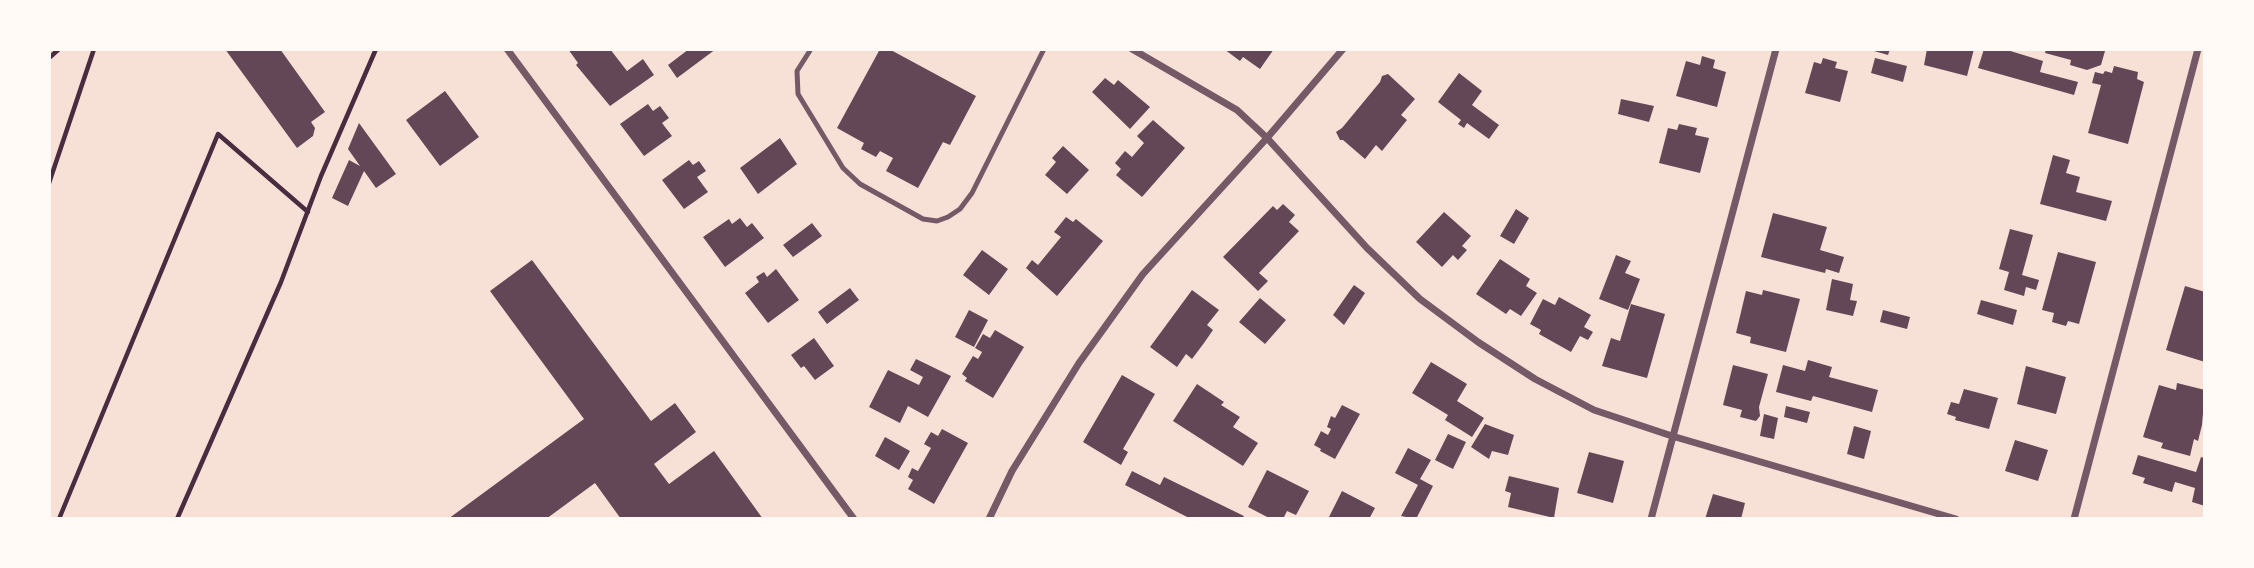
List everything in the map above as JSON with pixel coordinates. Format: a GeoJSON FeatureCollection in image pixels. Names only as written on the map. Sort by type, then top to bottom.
{"type":"FeatureCollection","features":[{"type":"Feature","properties":{"kind":"street"},"geometry":{"type":"LineString","coordinates":[[507,49],[854,519]]}},
{"type":"Feature","properties":{"kind":"street"},"geometry":{"type":"LineString","coordinates":[[1132,49],[1237,110],[1267,138],[1367,248],[1420,299],[1478,342],[1535,379],[1594,410],[1672,436],[1956,519]]}},
{"type":"Feature","properties":{"kind":"street"},"geometry":{"type":"LineString","coordinates":[[989,519],[1012,471],[1079,363],[1135,285],[1343,49]]}},
{"type":"Feature","properties":{"kind":"street"},"geometry":{"type":"LineString","coordinates":[[1651,519],[1776,49]]}},
{"type":"Feature","properties":{"kind":"street"},"geometry":{"type":"LineString","coordinates":[[2074,519],[2198,49]]}},
{"type":"Feature","properties":{"kind":"lane"},"geometry":{"type":"LineString","coordinates":[[811,49],[797,71],[798,94],[843,168],[860,184],[923,219],[937,221],[960,209],[972,193],[1044,49]]}},
{"type":"Feature","properties":{"kind":"path"},"geometry":{"type":"LineString","coordinates":[[49,58],[59,49]]}},
{"type":"Feature","properties":{"kind":"path"},"geometry":{"type":"LineString","coordinates":[[49,183],[94,49]]}},
{"type":"Feature","properties":{"kind":"path"},"geometry":{"type":"LineString","coordinates":[[177,519],[281,282],[343,123],[376,49]]}},
{"type":"Feature","properties":{"kind":"path"},"geometry":{"type":"LineString","coordinates":[[59,519],[218,134],[308,212]]}},
{"type":"Feature","properties":{"kind":"building"},"geometry":{"type":"Polygon","coordinates":[[[225,49],[280,49],[325,112],[311,122],[315,128],[313,136],[297,148],[225,49]]]}},
{"type":"Feature","properties":{"kind":"building"},"geometry":{"type":"Polygon","coordinates":[[[568,49],[610,49],[627,71],[643,59],[654,75],[610,106],[576,65],[578,63],[568,49]]]}},
{"type":"Feature","properties":{"kind":"building"},"geometry":{"type":"Polygon","coordinates":[[[689,49],[716,49],[677,78],[668,65],[689,49]]]}},
{"type":"Feature","properties":{"kind":"building"},"geometry":{"type":"Polygon","coordinates":[[[880,49],[889,49],[976,96],[950,145],[943,142],[918,188],[886,171],[893,158],[880,151],[876,157],[861,149],[864,143],[837,128],[880,49]]]}},
{"type":"Feature","properties":{"kind":"building"},"geometry":{"type":"Polygon","coordinates":[[[1224,49],[1274,49],[1260,69],[1243,57],[1240,61],[1224,49]]]}},
{"type":"Feature","properties":{"kind":"building"},"geometry":{"type":"Polygon","coordinates":[[[1867,49],[1890,49],[1888,55],[1867,49]]]}},
{"type":"Feature","properties":{"kind":"building"},"geometry":{"type":"Polygon","coordinates":[[[1927,49],[1974,49],[1967,76],[1924,65],[1927,49]]]}},
{"type":"Feature","properties":{"kind":"building"},"geometry":{"type":"Polygon","coordinates":[[[1984,49],[2004,49],[2043,61],[2040,72],[2078,82],[2074,95],[1978,68],[1984,49]]]}},
{"type":"Feature","properties":{"kind":"building"},"geometry":{"type":"Polygon","coordinates":[[[2046,49],[2105,51],[2101,65],[2087,70],[2070,65],[2071,60],[2045,53],[2046,49]]]}},
{"type":"Feature","properties":{"kind":"building"},"geometry":{"type":"Polygon","coordinates":[[[1702,56],[1715,60],[1713,68],[1726,72],[1717,107],[1676,96],[1686,61],[1700,65],[1702,56]]]}},
{"type":"Feature","properties":{"kind":"building"},"geometry":{"type":"Polygon","coordinates":[[[1823,58],[1837,62],[1835,68],[1848,71],[1840,102],[1805,93],[1814,62],[1821,64],[1823,58]]]}},
{"type":"Feature","properties":{"kind":"building"},"geometry":{"type":"Polygon","coordinates":[[[1875,58],[1907,66],[1903,82],[1871,73],[1875,58]]]}},
{"type":"Feature","properties":{"kind":"building"},"geometry":{"type":"Polygon","coordinates":[[[2114,66],[2138,72],[2137,79],[2144,82],[2128,144],[2088,133],[2101,85],[2092,83],[2095,72],[2112,73],[2114,66]]]}},
{"type":"Feature","properties":{"kind":"building"},"geometry":{"type":"Polygon","coordinates":[[[1459,73],[1482,91],[1472,105],[1499,125],[1489,139],[1467,123],[1464,128],[1458,124],[1461,120],[1438,102],[1459,73]]]}},
{"type":"Feature","properties":{"kind":"building"},"geometry":{"type":"Polygon","coordinates":[[[1388,74],[1415,99],[1401,115],[1407,120],[1382,151],[1376,145],[1365,159],[1340,140],[1336,132],[1380,82],[1382,76],[1388,74]]]}},
{"type":"Feature","properties":{"kind":"building"},"geometry":{"type":"Polygon","coordinates":[[[1105,78],[1114,85],[1118,80],[1150,107],[1130,129],[1092,92],[1105,78]]]}},
{"type":"Feature","properties":{"kind":"building"},"geometry":{"type":"Polygon","coordinates":[[[445,91],[479,137],[440,166],[406,120],[445,91]]]}},
{"type":"Feature","properties":{"kind":"building"},"geometry":{"type":"Polygon","coordinates":[[[1621,99],[1654,106],[1649,122],[1618,114],[1621,99]]]}},
{"type":"Feature","properties":{"kind":"building"},"geometry":{"type":"Polygon","coordinates":[[[648,104],[653,111],[660,106],[669,118],[662,123],[672,136],[644,156],[620,124],[648,104]]]}},
{"type":"Feature","properties":{"kind":"building"},"geometry":{"type":"Polygon","coordinates":[[[1153,120],[1185,148],[1142,197],[1116,175],[1121,169],[1115,163],[1125,151],[1132,157],[1144,143],[1137,136],[1153,120]]]}},
{"type":"Feature","properties":{"kind":"building"},"geometry":{"type":"Polygon","coordinates":[[[359,123],[396,174],[376,188],[364,171],[348,206],[332,198],[349,160],[360,166],[348,149],[359,123]]]}},
{"type":"Feature","properties":{"kind":"building"},"geometry":{"type":"Polygon","coordinates":[[[1679,124],[1697,128],[1695,135],[1709,138],[1700,173],[1659,163],[1668,128],[1677,130],[1679,124]]]}},
{"type":"Feature","properties":{"kind":"building"},"geometry":{"type":"Polygon","coordinates":[[[780,138],[797,164],[758,194],[740,168],[780,138]]]}},
{"type":"Feature","properties":{"kind":"building"},"geometry":{"type":"Polygon","coordinates":[[[1063,146],[1089,170],[1067,194],[1045,175],[1056,162],[1052,158],[1063,146]]]}},
{"type":"Feature","properties":{"kind":"building"},"geometry":{"type":"Polygon","coordinates":[[[2053,155],[2070,160],[2066,173],[2080,177],[2076,192],[2112,201],[2106,221],[2040,204],[2053,155]]]}},
{"type":"Feature","properties":{"kind":"building"},"geometry":{"type":"Polygon","coordinates":[[[689,160],[693,165],[699,161],[706,171],[697,177],[708,192],[684,209],[662,180],[689,160]]]}},
{"type":"Feature","properties":{"kind":"building"},"geometry":{"type":"Polygon","coordinates":[[[1283,204],[1295,215],[1289,222],[1299,231],[1259,273],[1268,281],[1258,291],[1223,257],[1273,206],[1277,210],[1283,204]]]}},
{"type":"Feature","properties":{"kind":"building"},"geometry":{"type":"Polygon","coordinates":[[[1516,209],[1529,218],[1514,244],[1500,236],[1516,209]]]}},
{"type":"Feature","properties":{"kind":"building"},"geometry":{"type":"Polygon","coordinates":[[[1444,212],[1471,236],[1462,246],[1467,250],[1458,260],[1453,255],[1442,267],[1416,242],[1444,212]]]}},
{"type":"Feature","properties":{"kind":"building"},"geometry":{"type":"Polygon","coordinates":[[[1773,213],[1827,227],[1820,250],[1844,257],[1839,273],[1826,269],[1825,273],[1761,257],[1773,213]]]}},
{"type":"Feature","properties":{"kind":"building"},"geometry":{"type":"Polygon","coordinates":[[[1066,217],[1073,222],[1076,219],[1103,241],[1057,296],[1026,268],[1032,260],[1038,265],[1061,237],[1054,232],[1066,217]]]}},
{"type":"Feature","properties":{"kind":"building"},"geometry":{"type":"Polygon","coordinates":[[[740,218],[747,227],[752,223],[764,238],[725,267],[703,237],[729,219],[732,224],[740,218]]]}},
{"type":"Feature","properties":{"kind":"building"},"geometry":{"type":"Polygon","coordinates":[[[812,223],[822,236],[793,257],[783,245],[812,223]]]}},
{"type":"Feature","properties":{"kind":"building"},"geometry":{"type":"Polygon","coordinates":[[[2010,229],[2033,235],[2022,275],[2039,280],[2036,290],[2026,287],[2024,296],[2004,290],[2009,272],[1999,269],[2010,229]]]}},
{"type":"Feature","properties":{"kind":"building"},"geometry":{"type":"Polygon","coordinates":[[[982,250],[1008,269],[989,295],[963,275],[982,250]]]}},
{"type":"Feature","properties":{"kind":"building"},"geometry":{"type":"Polygon","coordinates":[[[2058,252],[2096,262],[2079,324],[2068,321],[2066,326],[2052,322],[2054,313],[2042,310],[2058,252]]]}},
{"type":"Feature","properties":{"kind":"building"},"geometry":{"type":"Polygon","coordinates":[[[1616,255],[1631,261],[1625,273],[1640,279],[1628,310],[1599,299],[1616,255]]]}},
{"type":"Feature","properties":{"kind":"building"},"geometry":{"type":"Polygon","coordinates":[[[1500,259],[1530,279],[1526,286],[1537,293],[1521,316],[1510,309],[1506,314],[1476,294],[1500,259]]]}},
{"type":"Feature","properties":{"kind":"building"},"geometry":{"type":"Polygon","coordinates":[[[532,260],[651,421],[675,403],[696,432],[654,464],[669,484],[714,451],[763,519],[621,519],[595,483],[546,519],[448,519],[584,419],[490,291],[532,260]]]}},
{"type":"Feature","properties":{"kind":"building"},"geometry":{"type":"Polygon","coordinates":[[[776,269],[799,300],[768,323],[745,293],[759,282],[756,277],[764,272],[767,277],[776,269]]]}},
{"type":"Feature","properties":{"kind":"building"},"geometry":{"type":"Polygon","coordinates":[[[1832,279],[1853,284],[1850,300],[1857,301],[1853,316],[1826,310],[1832,279]]]}},
{"type":"Feature","properties":{"kind":"building"},"geometry":{"type":"Polygon","coordinates":[[[1354,285],[1365,293],[1344,325],[1333,315],[1354,285]]]}},
{"type":"Feature","properties":{"kind":"building"},"geometry":{"type":"Polygon","coordinates":[[[2185,286],[2205,292],[2205,362],[2166,350],[2185,286]]]}},
{"type":"Feature","properties":{"kind":"building"},"geometry":{"type":"Polygon","coordinates":[[[850,288],[859,300],[827,324],[818,312],[850,288]]]}},
{"type":"Feature","properties":{"kind":"building"},"geometry":{"type":"Polygon","coordinates":[[[1192,290],[1219,310],[1207,325],[1213,330],[1204,343],[1192,359],[1186,354],[1177,367],[1150,347],[1192,290]]]}},
{"type":"Feature","properties":{"kind":"building"},"geometry":{"type":"Polygon","coordinates":[[[1763,290],[1800,299],[1786,352],[1750,343],[1751,337],[1736,333],[1746,291],[1762,295],[1763,290]]]}},
{"type":"Feature","properties":{"kind":"building"},"geometry":{"type":"Polygon","coordinates":[[[1559,297],[1591,315],[1584,327],[1593,332],[1588,340],[1580,336],[1571,352],[1539,334],[1541,330],[1530,324],[1543,299],[1555,305],[1559,297]]]}},
{"type":"Feature","properties":{"kind":"building"},"geometry":{"type":"Polygon","coordinates":[[[1260,298],[1286,320],[1265,344],[1239,322],[1260,298]]]}},
{"type":"Feature","properties":{"kind":"building"},"geometry":{"type":"Polygon","coordinates":[[[1981,300],[2017,310],[2013,325],[1977,314],[1981,300]]]}},
{"type":"Feature","properties":{"kind":"building"},"geometry":{"type":"Polygon","coordinates":[[[1631,304],[1665,314],[1647,378],[1602,366],[1611,338],[1620,341],[1631,304]]]}},
{"type":"Feature","properties":{"kind":"building"},"geometry":{"type":"Polygon","coordinates":[[[969,310],[988,320],[974,347],[955,337],[969,310]]]}},
{"type":"Feature","properties":{"kind":"building"},"geometry":{"type":"Polygon","coordinates":[[[1883,310],[1910,317],[1907,329],[1880,322],[1883,310]]]}},
{"type":"Feature","properties":{"kind":"building"},"geometry":{"type":"Polygon","coordinates":[[[995,330],[1024,347],[993,398],[965,381],[967,378],[962,374],[973,356],[978,359],[981,354],[982,352],[975,348],[983,334],[990,338],[995,330]]]}},
{"type":"Feature","properties":{"kind":"building"},"geometry":{"type":"Polygon","coordinates":[[[814,338],[834,366],[815,380],[791,355],[814,338]]]}},
{"type":"Feature","properties":{"kind":"building"},"geometry":{"type":"Polygon","coordinates":[[[916,359],[951,376],[928,417],[908,406],[900,423],[869,407],[888,370],[919,385],[923,377],[910,370],[916,359]]]}},
{"type":"Feature","properties":{"kind":"building"},"geometry":{"type":"Polygon","coordinates":[[[1808,360],[1832,367],[1829,377],[1878,390],[1872,412],[1813,396],[1811,401],[1776,392],[1783,365],[1805,371],[1808,360]]]}},
{"type":"Feature","properties":{"kind":"building"},"geometry":{"type":"Polygon","coordinates":[[[1431,362],[1467,384],[1457,401],[1484,418],[1472,437],[1445,420],[1448,415],[1412,393],[1431,362]]]}},
{"type":"Feature","properties":{"kind":"building"},"geometry":{"type":"Polygon","coordinates":[[[1733,365],[1768,374],[1759,407],[1760,416],[1756,421],[1740,417],[1742,410],[1723,405],[1733,365]]]}},
{"type":"Feature","properties":{"kind":"building"},"geometry":{"type":"Polygon","coordinates":[[[2026,366],[2066,377],[2056,414],[2017,404],[2026,366]]]}},
{"type":"Feature","properties":{"kind":"building"},"geometry":{"type":"Polygon","coordinates":[[[1122,375],[1155,394],[1123,449],[1128,452],[1121,465],[1083,442],[1122,375]]]}},
{"type":"Feature","properties":{"kind":"building"},"geometry":{"type":"Polygon","coordinates":[[[2177,383],[2205,390],[2202,425],[2198,441],[2194,439],[2190,456],[2161,448],[2163,443],[2143,437],[2159,385],[2176,390],[2177,383]]]}},
{"type":"Feature","properties":{"kind":"building"},"geometry":{"type":"Polygon","coordinates":[[[1197,384],[1224,402],[1221,405],[1240,417],[1233,427],[1258,443],[1243,466],[1173,421],[1197,384]]]}},
{"type":"Feature","properties":{"kind":"building"},"geometry":{"type":"Polygon","coordinates":[[[1964,389],[1998,398],[1989,429],[1955,420],[1956,417],[1947,414],[1951,402],[1959,404],[1964,389]]]}},
{"type":"Feature","properties":{"kind":"building"},"geometry":{"type":"Polygon","coordinates":[[[1342,405],[1360,414],[1335,459],[1314,445],[1321,431],[1328,435],[1331,429],[1327,427],[1331,416],[1335,418],[1342,405]]]}},
{"type":"Feature","properties":{"kind":"building"},"geometry":{"type":"Polygon","coordinates":[[[1786,406],[1810,412],[1807,423],[1784,417],[1786,406]]]}},
{"type":"Feature","properties":{"kind":"building"},"geometry":{"type":"Polygon","coordinates":[[[1764,414],[1778,418],[1774,439],[1760,436],[1764,414]]]}},
{"type":"Feature","properties":{"kind":"building"},"geometry":{"type":"Polygon","coordinates":[[[1485,424],[1514,435],[1508,455],[1492,451],[1489,459],[1471,447],[1485,424]]]}},
{"type":"Feature","properties":{"kind":"building"},"geometry":{"type":"Polygon","coordinates":[[[1854,426],[1871,431],[1864,459],[1847,454],[1854,426]]]}},
{"type":"Feature","properties":{"kind":"building"},"geometry":{"type":"Polygon","coordinates":[[[942,429],[968,443],[934,504],[908,489],[913,480],[908,477],[912,468],[918,471],[931,448],[924,444],[931,432],[938,436],[942,429]]]}},
{"type":"Feature","properties":{"kind":"building"},"geometry":{"type":"Polygon","coordinates":[[[1448,434],[1466,442],[1453,469],[1435,460],[1448,434]]]}},
{"type":"Feature","properties":{"kind":"building"},"geometry":{"type":"Polygon","coordinates":[[[885,437],[910,451],[899,470],[875,456],[885,437]]]}},
{"type":"Feature","properties":{"kind":"building"},"geometry":{"type":"Polygon","coordinates":[[[2015,440],[2048,450],[2038,481],[2005,471],[2015,440]]]}},
{"type":"Feature","properties":{"kind":"building"},"geometry":{"type":"Polygon","coordinates":[[[1408,448],[1431,460],[1420,479],[1433,486],[1416,519],[1401,516],[1418,485],[1395,473],[1408,448]]]}},
{"type":"Feature","properties":{"kind":"building"},"geometry":{"type":"Polygon","coordinates":[[[1589,452],[1624,461],[1613,503],[1577,493],[1589,452]]]}},
{"type":"Feature","properties":{"kind":"building"},"geometry":{"type":"Polygon","coordinates":[[[2138,455],[2196,472],[2201,457],[2205,458],[2205,506],[2192,502],[2195,488],[2175,482],[2172,492],[2143,483],[2145,478],[2132,474],[2138,455]]]}},
{"type":"Feature","properties":{"kind":"building"},"geometry":{"type":"Polygon","coordinates":[[[1267,470],[1309,491],[1296,515],[1287,511],[1283,519],[1271,519],[1248,507],[1267,470]]]}},
{"type":"Feature","properties":{"kind":"building"},"geometry":{"type":"Polygon","coordinates":[[[1132,471],[1160,485],[1164,477],[1244,516],[1242,519],[1191,519],[1125,485],[1132,471]]]}},
{"type":"Feature","properties":{"kind":"building"},"geometry":{"type":"Polygon","coordinates":[[[1509,476],[1559,488],[1554,518],[1508,507],[1511,493],[1505,491],[1509,476]]]}},
{"type":"Feature","properties":{"kind":"building"},"geometry":{"type":"Polygon","coordinates":[[[1342,491],[1375,508],[1369,519],[1328,519],[1342,491]]]}},
{"type":"Feature","properties":{"kind":"building"},"geometry":{"type":"Polygon","coordinates":[[[1713,494],[1745,503],[1741,519],[1705,519],[1713,494]]]}}]}
